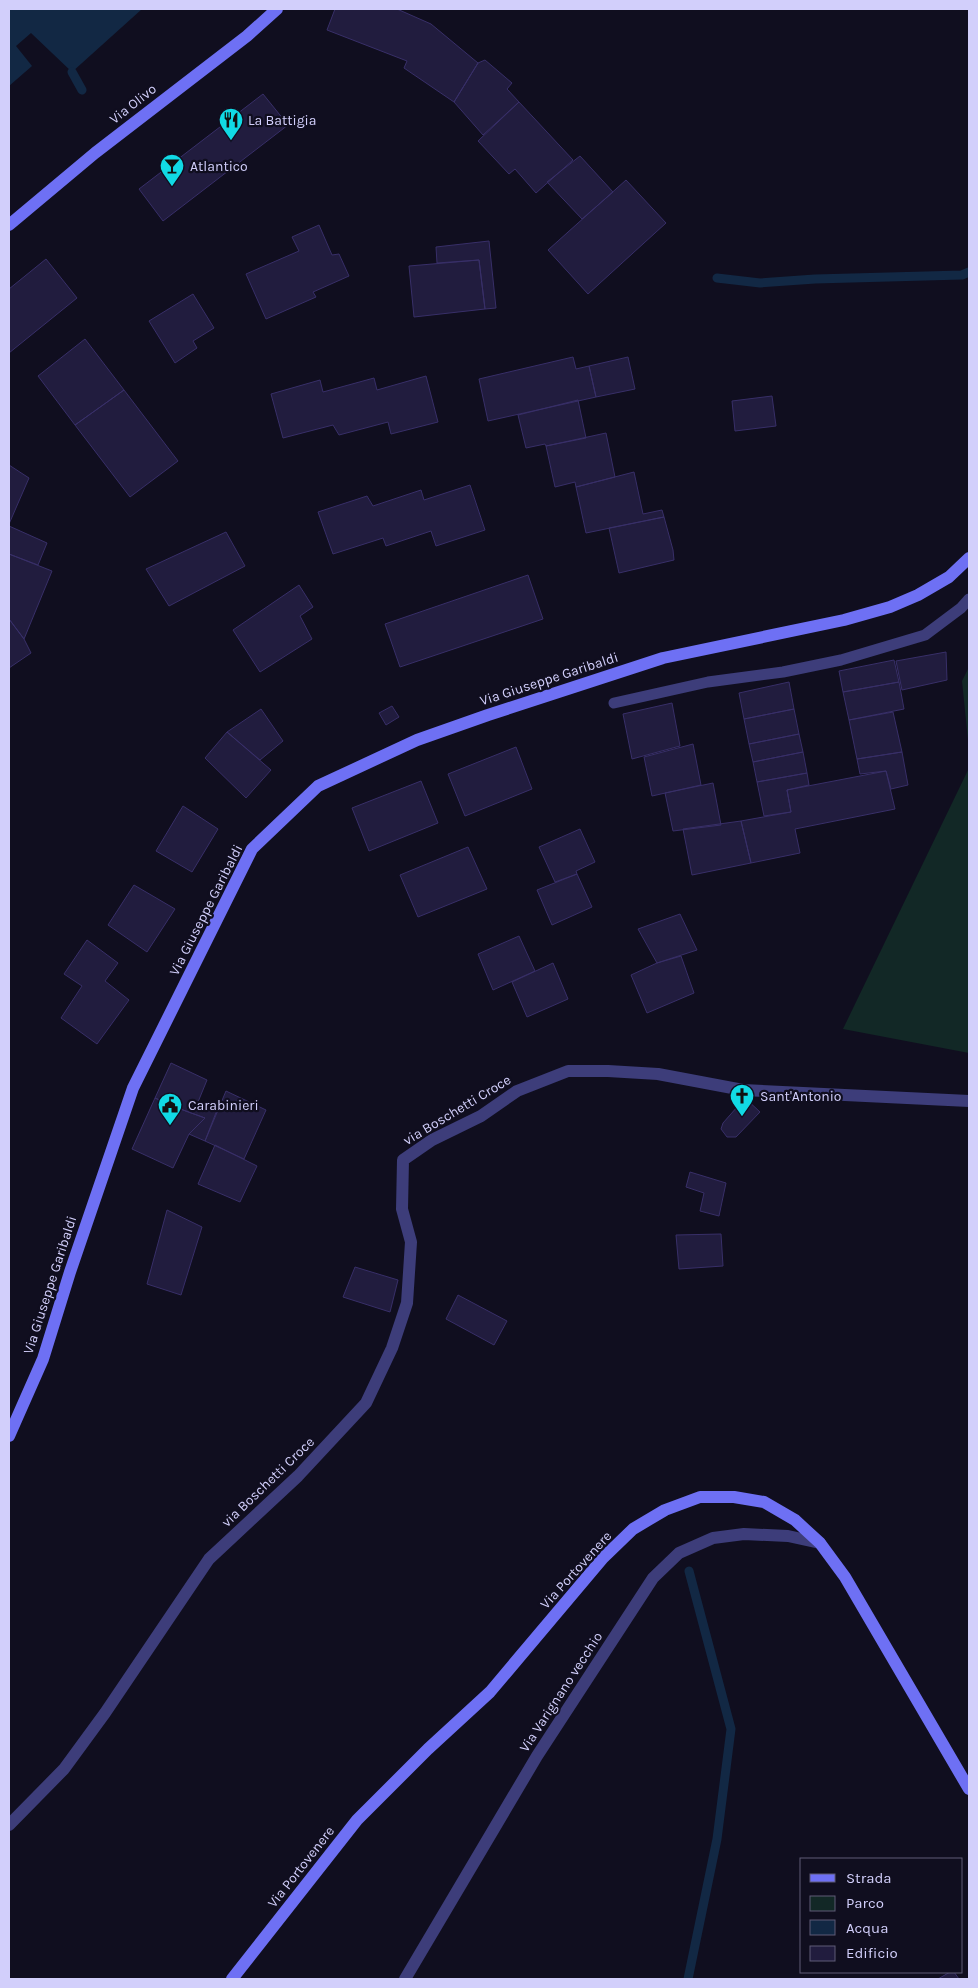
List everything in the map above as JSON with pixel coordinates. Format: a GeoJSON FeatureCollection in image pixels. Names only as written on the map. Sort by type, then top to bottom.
{"type":"FeatureCollection","features":[{"type":"Feature","properties":{"kind":"street","name":"Via Olivo"},"geometry":{"type":"LineString","coordinates":[[9,225],[95,153],[247,36],[277,9]]}},
{"type":"Feature","properties":{"kind":"street","name":"Via Giuseppe Garibaldi"},"geometry":{"type":"LineString","coordinates":[[9,1436],[43,1359],[70,1272],[133,1088],[252,849],[318,786],[417,740],[663,658],[844,620],[890,607],[918,595],[949,577],[969,558]]}},
{"type":"Feature","properties":{"kind":"street","name":"via Boschetti Croce"},"geometry":{"type":"LineString","coordinates":[[9,1825],[35,1800],[70,1761],[105,1713],[209,1559],[298,1476],[366,1403],[392,1348],[407,1303],[411,1242],[402,1209],[403,1160],[432,1140],[481,1116],[517,1091],[568,1072],[608,1071],[658,1074],[743,1090],[969,1101]]}},
{"type":"Feature","properties":{"kind":"street","name":"Via Portovenere"},"geometry":{"type":"LineString","coordinates":[[232,1979],[357,1820],[428,1749],[490,1692],[603,1558],[633,1529],[665,1510],[700,1497],[734,1497],[764,1502],[795,1520],[820,1543],[845,1577],[969,1789]]}},
{"type":"Feature","properties":{"kind":"street","name":"Via Varignano vecchio"},"geometry":{"type":"LineString","coordinates":[[405,1979],[538,1756],[653,1578],[679,1554],[713,1538],[744,1534],[788,1536],[820,1543]]}},
{"type":"Feature","properties":{"kind":"lane"},"geometry":{"type":"LineString","coordinates":[[614,703],[708,682],[783,672],[840,660],[925,635],[961,608],[969,599]]}},
{"type":"Feature","properties":{"kind":"green space"},"geometry":{"type":"Polygon","coordinates":[[[969,667],[969,750],[962,681],[969,667]]]}},
{"type":"Feature","properties":{"kind":"green space"},"geometry":{"type":"Polygon","coordinates":[[[969,768],[969,1053],[843,1029],[969,768]]]}},
{"type":"Feature","properties":{"kind":"water"},"geometry":{"type":"Polygon","coordinates":[[[9,9],[142,9],[72,72],[31,33],[16,46],[32,66],[9,86],[9,9]]]}},
{"type":"Feature","properties":{"kind":"building"},"geometry":{"type":"Polygon","coordinates":[[[335,9],[397,9],[431,24],[478,63],[454,102],[404,68],[407,61],[327,30],[335,9]]]}},
{"type":"Feature","properties":{"kind":"building"},"geometry":{"type":"Polygon","coordinates":[[[485,60],[512,83],[507,89],[519,102],[483,135],[454,102],[478,63],[485,60]]]}},
{"type":"Feature","properties":{"kind":"building"},"geometry":{"type":"Polygon","coordinates":[[[263,94],[288,125],[163,221],[139,189],[263,94]]]}},
{"type":"Feature","properties":{"kind":"building"},"geometry":{"type":"Polygon","coordinates":[[[519,102],[573,160],[536,193],[515,169],[509,174],[478,141],[519,102]]]}},
{"type":"Feature","properties":{"kind":"building"},"geometry":{"type":"Polygon","coordinates":[[[580,156],[613,192],[582,219],[547,182],[580,156]]]}},
{"type":"Feature","properties":{"kind":"building"},"geometry":{"type":"Polygon","coordinates":[[[626,180],[666,223],[588,294],[548,250],[626,180]]]}},
{"type":"Feature","properties":{"kind":"building"},"geometry":{"type":"Polygon","coordinates":[[[319,225],[332,255],[339,254],[349,276],[313,292],[316,297],[266,319],[246,274],[299,251],[292,237],[319,225]]]}},
{"type":"Feature","properties":{"kind":"building"},"geometry":{"type":"Polygon","coordinates":[[[489,241],[496,308],[485,309],[479,260],[437,263],[436,247],[489,241]]]}},
{"type":"Feature","properties":{"kind":"building"},"geometry":{"type":"Polygon","coordinates":[[[46,259],[77,298],[9,353],[9,289],[46,259]]]}},
{"type":"Feature","properties":{"kind":"building"},"geometry":{"type":"Polygon","coordinates":[[[479,260],[485,309],[414,317],[409,266],[479,260]]]}},
{"type":"Feature","properties":{"kind":"building"},"geometry":{"type":"Polygon","coordinates":[[[193,294],[214,328],[193,341],[197,348],[175,363],[149,321],[193,294]]]}},
{"type":"Feature","properties":{"kind":"building"},"geometry":{"type":"Polygon","coordinates":[[[85,339],[124,390],[75,425],[38,376],[85,339]]]}},
{"type":"Feature","properties":{"kind":"building"},"geometry":{"type":"Polygon","coordinates":[[[573,357],[576,369],[589,366],[596,397],[488,421],[479,379],[573,357]]]}},
{"type":"Feature","properties":{"kind":"building"},"geometry":{"type":"Polygon","coordinates":[[[628,357],[635,389],[596,397],[589,366],[628,357]]]}},
{"type":"Feature","properties":{"kind":"building"},"geometry":{"type":"Polygon","coordinates":[[[426,376],[438,422],[391,434],[388,422],[339,435],[333,425],[283,438],[271,394],[320,380],[323,392],[374,378],[377,390],[426,376]]]}},
{"type":"Feature","properties":{"kind":"building"},"geometry":{"type":"Polygon","coordinates":[[[124,390],[178,461],[130,497],[75,425],[124,390]]]}},
{"type":"Feature","properties":{"kind":"building"},"geometry":{"type":"Polygon","coordinates":[[[772,396],[776,426],[735,431],[732,401],[772,396]]]}},
{"type":"Feature","properties":{"kind":"building"},"geometry":{"type":"Polygon","coordinates":[[[578,400],[586,438],[526,448],[518,415],[578,400]]]}},
{"type":"Feature","properties":{"kind":"building"},"geometry":{"type":"Polygon","coordinates":[[[606,433],[615,477],[576,487],[575,482],[555,487],[546,446],[606,433]]]}},
{"type":"Feature","properties":{"kind":"building"},"geometry":{"type":"Polygon","coordinates":[[[9,465],[29,478],[9,524],[9,465]]]}},
{"type":"Feature","properties":{"kind":"building"},"geometry":{"type":"Polygon","coordinates":[[[634,472],[643,514],[662,510],[664,517],[586,533],[576,487],[634,472]]]}},
{"type":"Feature","properties":{"kind":"building"},"geometry":{"type":"Polygon","coordinates":[[[470,485],[485,530],[436,546],[431,531],[386,546],[383,538],[333,554],[318,512],[367,496],[373,506],[421,490],[424,500],[470,485]]]}},
{"type":"Feature","properties":{"kind":"building"},"geometry":{"type":"Polygon","coordinates":[[[664,517],[674,560],[619,573],[609,528],[664,517]]]}},
{"type":"Feature","properties":{"kind":"building"},"geometry":{"type":"Polygon","coordinates":[[[9,526],[47,543],[38,565],[9,554],[9,526]]]}},
{"type":"Feature","properties":{"kind":"building"},"geometry":{"type":"Polygon","coordinates":[[[226,532],[245,566],[169,606],[146,569],[226,532]]]}},
{"type":"Feature","properties":{"kind":"building"},"geometry":{"type":"Polygon","coordinates":[[[9,554],[52,571],[24,639],[9,619],[9,554]]]}},
{"type":"Feature","properties":{"kind":"building"},"geometry":{"type":"Polygon","coordinates":[[[528,575],[543,619],[400,667],[385,624],[528,575]]]}},
{"type":"Feature","properties":{"kind":"building"},"geometry":{"type":"Polygon","coordinates":[[[299,585],[313,607],[300,616],[312,639],[260,672],[233,630],[299,585]]]}},
{"type":"Feature","properties":{"kind":"building"},"geometry":{"type":"Polygon","coordinates":[[[9,619],[24,639],[31,653],[9,668],[9,619]]]}},
{"type":"Feature","properties":{"kind":"building"},"geometry":{"type":"Polygon","coordinates":[[[946,652],[947,680],[902,690],[896,661],[946,652]]]}},
{"type":"Feature","properties":{"kind":"building"},"geometry":{"type":"Polygon","coordinates":[[[894,660],[899,682],[843,692],[839,671],[894,660]]]}},
{"type":"Feature","properties":{"kind":"building"},"geometry":{"type":"Polygon","coordinates":[[[789,682],[794,709],[744,719],[739,693],[789,682]]]}},
{"type":"Feature","properties":{"kind":"building"},"geometry":{"type":"Polygon","coordinates":[[[899,682],[904,709],[849,720],[843,692],[899,682]]]}},
{"type":"Feature","properties":{"kind":"building"},"geometry":{"type":"Polygon","coordinates":[[[672,703],[680,746],[632,759],[623,714],[672,703]]]}},
{"type":"Feature","properties":{"kind":"building"},"geometry":{"type":"Polygon","coordinates":[[[392,706],[399,717],[386,725],[379,713],[392,706]]]}},
{"type":"Feature","properties":{"kind":"building"},"geometry":{"type":"Polygon","coordinates":[[[261,709],[283,741],[260,760],[227,732],[261,709]]]}},
{"type":"Feature","properties":{"kind":"building"},"geometry":{"type":"Polygon","coordinates":[[[794,709],[799,734],[749,744],[744,719],[794,709]]]}},
{"type":"Feature","properties":{"kind":"building"},"geometry":{"type":"Polygon","coordinates":[[[893,712],[902,752],[857,759],[849,720],[893,712]]]}},
{"type":"Feature","properties":{"kind":"building"},"geometry":{"type":"Polygon","coordinates":[[[227,732],[271,770],[246,798],[205,758],[227,732]]]}},
{"type":"Feature","properties":{"kind":"building"},"geometry":{"type":"Polygon","coordinates":[[[799,734],[803,752],[753,762],[749,744],[799,734]]]}},
{"type":"Feature","properties":{"kind":"building"},"geometry":{"type":"Polygon","coordinates":[[[693,744],[701,785],[652,796],[644,757],[693,744]]]}},
{"type":"Feature","properties":{"kind":"building"},"geometry":{"type":"Polygon","coordinates":[[[516,747],[532,789],[465,816],[448,774],[516,747]]]}},
{"type":"Feature","properties":{"kind":"building"},"geometry":{"type":"Polygon","coordinates":[[[803,752],[807,773],[757,782],[753,762],[803,752]]]}},
{"type":"Feature","properties":{"kind":"building"},"geometry":{"type":"Polygon","coordinates":[[[902,752],[908,785],[891,789],[886,771],[860,774],[857,759],[902,752]]]}},
{"type":"Feature","properties":{"kind":"building"},"geometry":{"type":"Polygon","coordinates":[[[886,771],[895,809],[795,829],[800,853],[751,863],[741,821],[791,812],[787,790],[886,771]]]}},
{"type":"Feature","properties":{"kind":"building"},"geometry":{"type":"Polygon","coordinates":[[[807,773],[809,785],[787,790],[791,812],[764,816],[757,782],[807,773]]]}},
{"type":"Feature","properties":{"kind":"building"},"geometry":{"type":"Polygon","coordinates":[[[421,781],[438,823],[369,851],[352,808],[421,781]]]}},
{"type":"Feature","properties":{"kind":"building"},"geometry":{"type":"Polygon","coordinates":[[[713,783],[721,825],[673,831],[665,793],[713,783]]]}},
{"type":"Feature","properties":{"kind":"building"},"geometry":{"type":"Polygon","coordinates":[[[183,806],[218,829],[192,872],[156,851],[183,806]]]}},
{"type":"Feature","properties":{"kind":"building"},"geometry":{"type":"Polygon","coordinates":[[[741,821],[751,863],[692,875],[683,829],[741,821]]]}},
{"type":"Feature","properties":{"kind":"building"},"geometry":{"type":"Polygon","coordinates":[[[580,829],[595,862],[576,871],[577,874],[555,882],[539,847],[580,829]]]}},
{"type":"Feature","properties":{"kind":"building"},"geometry":{"type":"Polygon","coordinates":[[[468,847],[487,889],[418,917],[400,875],[468,847]]]}},
{"type":"Feature","properties":{"kind":"building"},"geometry":{"type":"Polygon","coordinates":[[[577,874],[592,907],[552,925],[537,890],[577,874]]]}},
{"type":"Feature","properties":{"kind":"building"},"geometry":{"type":"Polygon","coordinates":[[[134,885],[175,909],[147,952],[108,925],[134,885]]]}},
{"type":"Feature","properties":{"kind":"building"},"geometry":{"type":"Polygon","coordinates":[[[680,914],[697,950],[657,963],[638,929],[680,914]]]}},
{"type":"Feature","properties":{"kind":"building"},"geometry":{"type":"Polygon","coordinates":[[[519,936],[535,971],[493,990],[478,954],[519,936]]]}},
{"type":"Feature","properties":{"kind":"building"},"geometry":{"type":"Polygon","coordinates":[[[87,940],[118,963],[105,981],[129,1000],[97,1044],[61,1018],[82,986],[64,974],[87,940]]]}},
{"type":"Feature","properties":{"kind":"building"},"geometry":{"type":"Polygon","coordinates":[[[681,956],[694,993],[647,1013],[631,975],[657,963],[681,956]]]}},
{"type":"Feature","properties":{"kind":"building"},"geometry":{"type":"Polygon","coordinates":[[[553,963],[568,999],[527,1017],[512,982],[553,963]]]}},
{"type":"Feature","properties":{"kind":"building","name":"Carabinieri"},"geometry":{"type":"Polygon","coordinates":[[[171,1063],[207,1080],[198,1102],[217,1110],[205,1141],[189,1134],[205,1118],[155,1098],[171,1063]]]}},
{"type":"Feature","properties":{"kind":"building"},"geometry":{"type":"Polygon","coordinates":[[[226,1091],[266,1110],[244,1159],[205,1141],[226,1091]]]}},
{"type":"Feature","properties":{"kind":"building","name":"Carabinieri"},"geometry":{"type":"Polygon","coordinates":[[[155,1098],[205,1118],[189,1134],[173,1168],[132,1149],[155,1098]]]}},
{"type":"Feature","properties":{"kind":"building","name":"Sant'Antonio"},"geometry":{"type":"Polygon","coordinates":[[[745,1098],[760,1112],[736,1137],[727,1137],[721,1129],[723,1123],[745,1098]]]}},
{"type":"Feature","properties":{"kind":"building"},"geometry":{"type":"Polygon","coordinates":[[[215,1145],[257,1166],[240,1202],[198,1184],[215,1145]]]}},
{"type":"Feature","properties":{"kind":"building"},"geometry":{"type":"Polygon","coordinates":[[[690,1172],[726,1183],[719,1216],[700,1211],[704,1193],[686,1187],[690,1172]]]}},
{"type":"Feature","properties":{"kind":"building"},"geometry":{"type":"Polygon","coordinates":[[[167,1210],[202,1227],[181,1295],[147,1284],[167,1210]]]}},
{"type":"Feature","properties":{"kind":"building"},"geometry":{"type":"Polygon","coordinates":[[[721,1234],[723,1266],[679,1269],[676,1235],[721,1234]]]}},
{"type":"Feature","properties":{"kind":"building"},"geometry":{"type":"Polygon","coordinates":[[[355,1267],[398,1280],[390,1312],[343,1297],[355,1267]]]}},
{"type":"Feature","properties":{"kind":"building"},"geometry":{"type":"Polygon","coordinates":[[[458,1295],[507,1321],[494,1345],[446,1319],[458,1295]]]}},
{"type":"Feature","properties":{"kind":"building"},"geometry":{"type":"Polygon","coordinates":[[[948,1973],[955,1973],[959,1979],[938,1979],[948,1973]]]}},
{"type":"Feature","properties":{"kind":"waterway"},"geometry":{"type":"LineString","coordinates":[[72,72],[82,90]]}},
{"type":"Feature","properties":{"kind":"waterway"},"geometry":{"type":"LineString","coordinates":[[717,278],[760,283],[815,279],[962,275],[969,272]]}},
{"type":"Feature","properties":{"kind":"waterway"},"geometry":{"type":"LineString","coordinates":[[688,1979],[717,1839],[731,1729],[689,1571]]}},
{"type":"Feature","properties":{"kind":"place","name":"La Battigia"},"geometry":{"type":"Point","coordinates":[231,141]}},
{"type":"Feature","properties":{"kind":"place","name":"Atlantico"},"geometry":{"type":"Point","coordinates":[172,187]}},
{"type":"Feature","properties":{"kind":"place","name":"Sant'Antonio"},"geometry":{"type":"Point","coordinates":[742,1117]}},
{"type":"Feature","properties":{"kind":"place","name":"Carabinieri"},"geometry":{"type":"Point","coordinates":[170,1126]}}]}
